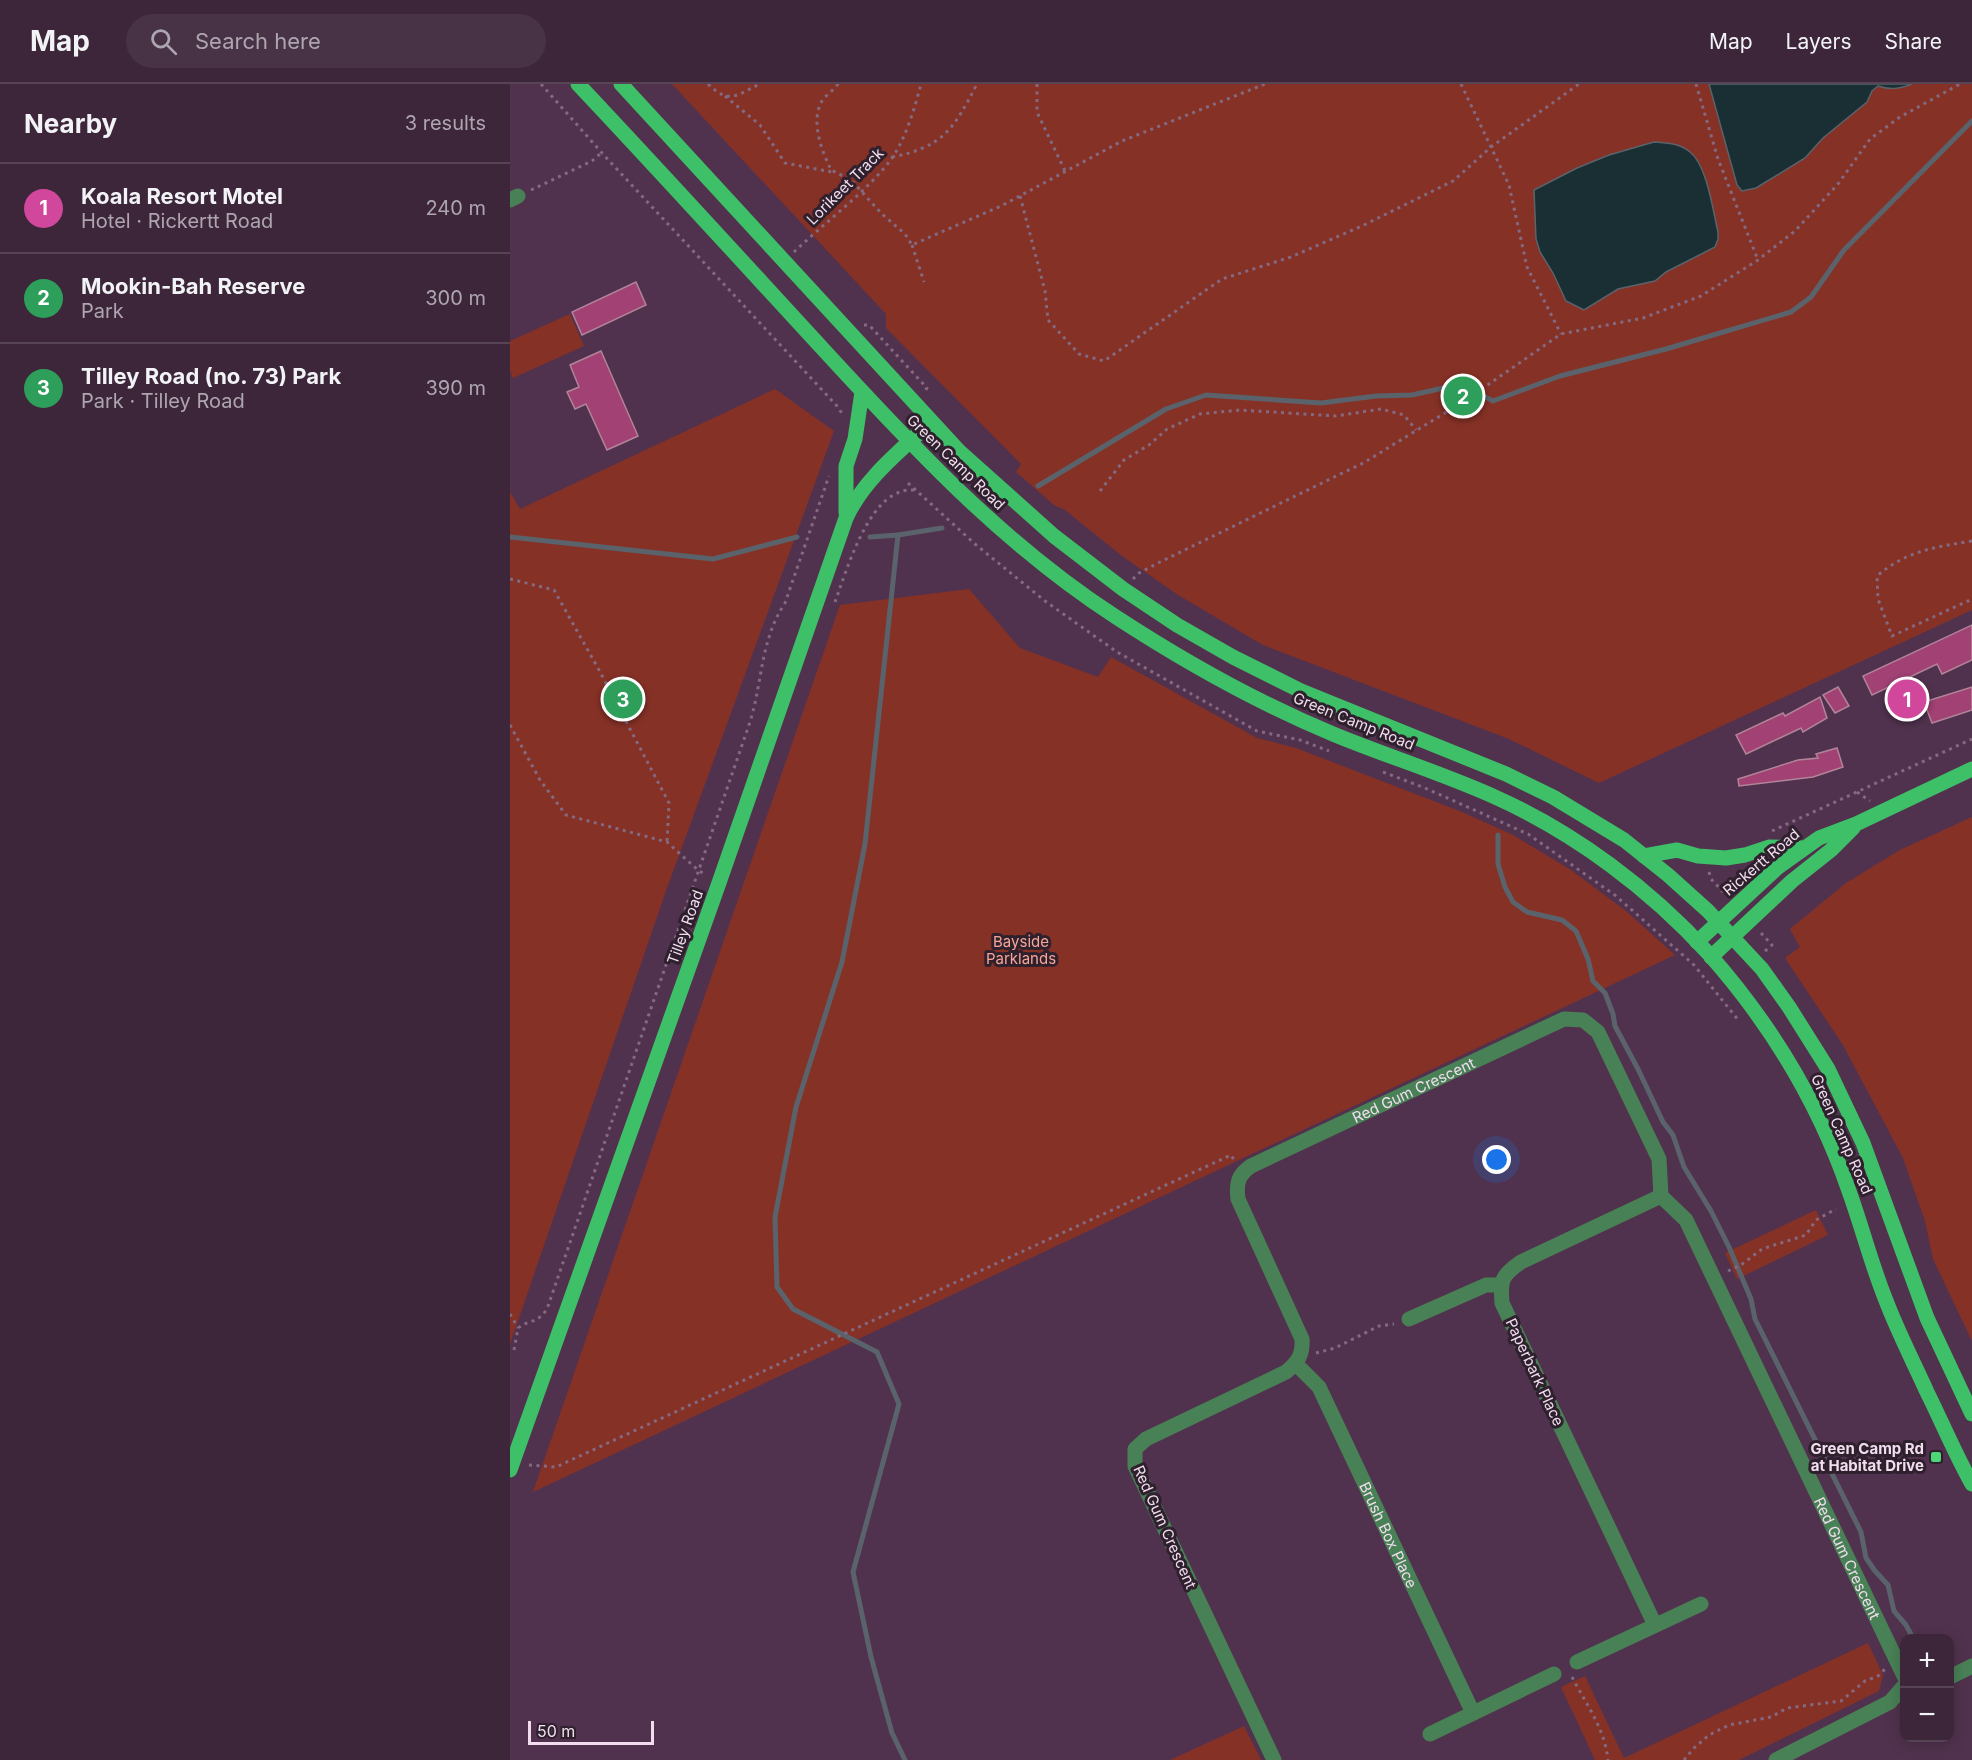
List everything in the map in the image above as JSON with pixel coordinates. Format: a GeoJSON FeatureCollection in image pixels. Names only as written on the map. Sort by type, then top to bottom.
{"type":"FeatureCollection","features":[{"type":"Feature","properties":{"kind":"main road","name":"Green Camp Road"},"geometry":{"type":"LineString","coordinates":[[578,84],[909,442],[975,507],[1055,574],[1180,658],[1237,690],[1331,733],[1498,798],[1539,820],[1588,851],[1632,883],[1659,905],[1697,942],[1760,1018],[1809,1097],[1849,1188],[1887,1302],[1972,1484]]}},
{"type":"Feature","properties":{"kind":"main road","name":"Green Camp Road"},"geometry":{"type":"LineString","coordinates":[[621,84],[959,451],[1054,536],[1123,589],[1177,625],[1233,657],[1301,691],[1506,774],[1553,797],[1589,818],[1644,856],[1688,892],[1762,969],[1828,1069],[1863,1143],[1927,1318],[1972,1414]]}},
{"type":"Feature","properties":{"kind":"main road"},"geometry":{"type":"LineString","coordinates":[[846,518],[846,466],[855,439],[862,392]]}},
{"type":"Feature","properties":{"kind":"main road","name":"Tilley Road"},"geometry":{"type":"LineString","coordinates":[[511,1467],[846,518],[853,501],[867,484],[932,422]]}},
{"type":"Feature","properties":{"kind":"main road","name":"Rickertt Road"},"geometry":{"type":"LineString","coordinates":[[1697,942],[1777,868],[1819,838],[1856,824],[1972,769]]}},
{"type":"Feature","properties":{"kind":"main road","name":"Rickertt Road"},"geometry":{"type":"LineString","coordinates":[[1711,957],[1792,881],[1831,850],[1856,824]]}},
{"type":"Feature","properties":{"kind":"main road"},"geometry":{"type":"LineString","coordinates":[[1644,856],[1677,850],[1709,858],[1745,855],[1769,847],[1804,848]]}},
{"type":"Feature","properties":{"kind":"street","name":"Red Gum Crescent"},"geometry":{"type":"LineString","coordinates":[[1243,1172],[1251,1166],[1564,1019],[1583,1020],[1598,1032],[1659,1159],[1661,1196],[1686,1220],[1900,1667]]}},
{"type":"Feature","properties":{"kind":"street"},"geometry":{"type":"LineString","coordinates":[[1243,1172],[1236,1183],[1238,1199],[1302,1339],[1303,1351],[1296,1364]]}},
{"type":"Feature","properties":{"kind":"street"},"geometry":{"type":"LineString","coordinates":[[1409,1319],[1486,1285],[1500,1285],[1507,1272],[1521,1262],[1661,1196]]}},
{"type":"Feature","properties":{"kind":"street","name":"Paperbark Place"},"geometry":{"type":"LineString","coordinates":[[1500,1285],[1502,1303],[1655,1625]]}},
{"type":"Feature","properties":{"kind":"street","name":"Red Gum Crescent"},"geometry":{"type":"LineString","coordinates":[[1274,1760],[1135,1466],[1135,1449],[1146,1439],[1296,1364]]}},
{"type":"Feature","properties":{"kind":"street","name":"Brush Box Place"},"geometry":{"type":"LineString","coordinates":[[1296,1364],[1319,1387],[1473,1713]]}},
{"type":"Feature","properties":{"kind":"street"},"geometry":{"type":"LineString","coordinates":[[1574,1669],[1655,1625],[1701,1604]]}},
{"type":"Feature","properties":{"kind":"street"},"geometry":{"type":"LineString","coordinates":[[1954,1675],[1972,1666]]}},
{"type":"Feature","properties":{"kind":"street"},"geometry":{"type":"LineString","coordinates":[[1430,1734],[1554,1674]]}},
{"type":"Feature","properties":{"kind":"street"},"geometry":{"type":"LineString","coordinates":[[1776,1760],[1890,1702],[1903,1688]]}},
{"type":"Feature","properties":{"kind":"path"},"geometry":{"type":"LineString","coordinates":[[541,84],[837,406],[844,423]]}},
{"type":"Feature","properties":{"kind":"path"},"geometry":{"type":"LineString","coordinates":[[708,84],[720,96],[731,97],[760,84]]}},
{"type":"Feature","properties":{"kind":"path"},"geometry":{"type":"LineString","coordinates":[[834,172],[822,150],[817,122],[821,102],[838,84]]}},
{"type":"Feature","properties":{"kind":"path","name":"Lorikeet Track"},"geometry":{"type":"LineString","coordinates":[[784,261],[892,157],[914,111],[921,84]]}},
{"type":"Feature","properties":{"kind":"path"},"geometry":{"type":"LineString","coordinates":[[892,157],[915,153],[936,142],[959,119],[977,84]]}},
{"type":"Feature","properties":{"kind":"path"},"geometry":{"type":"LineString","coordinates":[[1037,84],[1037,112],[1065,171]]}},
{"type":"Feature","properties":{"kind":"path"},"geometry":{"type":"LineString","coordinates":[[912,245],[1020,196],[1122,141],[1264,84]]}},
{"type":"Feature","properties":{"kind":"path"},"geometry":{"type":"LineString","coordinates":[[1461,84],[1509,184],[1527,267],[1562,334]]}},
{"type":"Feature","properties":{"kind":"path"},"geometry":{"type":"LineString","coordinates":[[1020,196],[1045,291],[1048,320],[1079,354],[1104,361],[1222,279],[1291,257],[1364,225],[1453,181],[1491,147],[1579,84]]}},
{"type":"Feature","properties":{"kind":"path"},"geometry":{"type":"LineString","coordinates":[[1696,84],[1718,159],[1758,260]]}},
{"type":"Feature","properties":{"kind":"path"},"geometry":{"type":"LineString","coordinates":[[1123,589],[1138,573],[1365,462],[1496,381],[1562,334],[1643,318],[1701,296],[1758,260],[1794,231],[1838,184],[1870,139],[1900,117],[1960,84]]}},
{"type":"Feature","properties":{"kind":"path"},"geometry":{"type":"LineString","coordinates":[[725,96],[760,125],[785,163],[834,172],[851,180],[905,234],[912,245],[924,282]]}},
{"type":"Feature","properties":{"kind":"path"},"geometry":{"type":"LineString","coordinates":[[514,198],[592,161],[602,153]]}},
{"type":"Feature","properties":{"kind":"path"},"geometry":{"type":"LineString","coordinates":[[869,325],[927,388],[923,393]]}},
{"type":"Feature","properties":{"kind":"path"},"geometry":{"type":"LineString","coordinates":[[1100,491],[1124,460],[1149,445],[1167,429],[1200,414],[1240,410],[1336,416],[1381,409],[1404,415],[1416,430]]}},
{"type":"Feature","properties":{"kind":"path"},"geometry":{"type":"LineString","coordinates":[[518,1328],[536,1321],[547,1309],[756,702],[767,640],[773,621],[785,603],[831,470]]}},
{"type":"Feature","properties":{"kind":"path"},"geometry":{"type":"LineString","coordinates":[[834,606],[857,544],[874,513],[899,492],[914,490]]}},
{"type":"Feature","properties":{"kind":"path"},"geometry":{"type":"LineString","coordinates":[[1972,541],[1933,547],[1893,563],[1877,576],[1878,598],[1892,636],[1972,599]]}},
{"type":"Feature","properties":{"kind":"path"},"geometry":{"type":"LineString","coordinates":[[510,579],[554,590],[669,803],[667,842]]}},
{"type":"Feature","properties":{"kind":"path"},"geometry":{"type":"LineString","coordinates":[[510,725],[540,780],[566,815],[667,842],[699,871],[720,880]]}},
{"type":"Feature","properties":{"kind":"path"},"geometry":{"type":"LineString","coordinates":[[1765,834],[1972,739]]}},
{"type":"Feature","properties":{"kind":"path"},"geometry":{"type":"LineString","coordinates":[[1709,858],[1709,875],[1730,899]]}},
{"type":"Feature","properties":{"kind":"path"},"geometry":{"type":"LineString","coordinates":[[511,1467],[556,1467],[1231,1155],[1243,1172]]}},
{"type":"Feature","properties":{"kind":"path"},"geometry":{"type":"LineString","coordinates":[[1729,1271],[1762,1249],[1806,1235],[1816,1220],[1836,1209]]}},
{"type":"Feature","properties":{"kind":"path"},"geometry":{"type":"LineString","coordinates":[[510,1314],[518,1328],[514,1350]]}},
{"type":"Feature","properties":{"kind":"path"},"geometry":{"type":"LineString","coordinates":[[1296,1364],[1316,1352],[1335,1348],[1378,1326],[1409,1319]]}},
{"type":"Feature","properties":{"kind":"path"},"geometry":{"type":"LineString","coordinates":[[1684,1760],[1709,1735],[1729,1725],[1771,1717],[1787,1708],[1841,1701],[1865,1681],[1878,1676],[1888,1666],[1897,1662]]}},
{"type":"Feature","properties":{"kind":"path"},"geometry":{"type":"LineString","coordinates":[[1574,1669],[1606,1744],[1608,1760]]}},
{"type":"Feature","properties":{"kind":"green space"},"geometry":{"type":"Polygon","coordinates":[[[672,84],[1972,84],[1972,610],[1599,783],[1509,739],[1263,645],[1178,595],[1122,556],[1065,510],[1054,505],[1016,472],[1021,464],[886,328],[886,314],[672,84]]]}},
{"type":"Feature","properties":{"kind":"green space"},"geometry":{"type":"Polygon","coordinates":[[[570,314],[584,346],[513,378],[510,371],[510,341],[570,314]]]}},
{"type":"Feature","properties":{"kind":"green space"},"geometry":{"type":"Polygon","coordinates":[[[775,389],[834,431],[667,888],[510,1344],[510,492],[520,509],[775,389]]]}},
{"type":"Feature","properties":{"kind":"green space","name":"Bayside Parklands"},"geometry":{"type":"Polygon","coordinates":[[[969,589],[1020,648],[1098,677],[1111,657],[1257,738],[1296,748],[1462,812],[1513,835],[1571,870],[1626,911],[1675,955],[533,1492],[840,605],[969,589]]]}},
{"type":"Feature","properties":{"kind":"green space"},"geometry":{"type":"Polygon","coordinates":[[[1972,817],[1972,1341],[1933,1259],[1925,1221],[1903,1158],[1843,1045],[1785,958],[1800,947],[1790,929],[1846,883],[1900,850],[1972,817]]]}},
{"type":"Feature","properties":{"kind":"green space"},"geometry":{"type":"Polygon","coordinates":[[[1816,1210],[1828,1235],[1737,1279],[1725,1253],[1816,1210]]]}},
{"type":"Feature","properties":{"kind":"green space"},"geometry":{"type":"Polygon","coordinates":[[[1868,1643],[1883,1675],[1879,1691],[1739,1760],[1595,1760],[1561,1687],[1585,1676],[1624,1758],[1868,1643]]]}},
{"type":"Feature","properties":{"kind":"green space"},"geometry":{"type":"Polygon","coordinates":[[[1244,1726],[1261,1760],[1170,1760],[1244,1726]]]}},
{"type":"Feature","properties":{"kind":"shaded area"},"geometry":{"type":"Polygon","coordinates":[[[1709,84],[1912,84],[1895,88],[1878,86],[1872,91],[1867,102],[1823,138],[1805,158],[1756,188],[1742,191],[1737,185],[1709,84]]]}},
{"type":"Feature","properties":{"kind":"shaded area"},"geometry":{"type":"Polygon","coordinates":[[[1654,142],[1682,147],[1696,158],[1705,177],[1718,232],[1715,247],[1666,272],[1655,281],[1618,289],[1584,310],[1566,301],[1540,252],[1536,239],[1534,190],[1609,155],[1654,142]]]}},
{"type":"Feature","properties":{"kind":"building"},"geometry":{"type":"Polygon","coordinates":[[[636,282],[646,305],[582,335],[572,312],[636,282]]]}},
{"type":"Feature","properties":{"kind":"building"},"geometry":{"type":"Polygon","coordinates":[[[601,351],[638,436],[607,450],[586,404],[575,409],[567,392],[579,387],[570,365],[601,351]]]}},
{"type":"Feature","properties":{"kind":"building"},"geometry":{"type":"Polygon","coordinates":[[[1972,625],[1972,660],[1942,674],[1937,664],[1872,695],[1863,676],[1972,625]]]}},
{"type":"Feature","properties":{"kind":"building"},"geometry":{"type":"Polygon","coordinates":[[[1838,687],[1849,706],[1835,713],[1823,695],[1838,687]]]}},
{"type":"Feature","properties":{"kind":"building"},"geometry":{"type":"Polygon","coordinates":[[[1972,687],[1972,710],[1932,723],[1924,702],[1972,687]]]}},
{"type":"Feature","properties":{"kind":"building"},"geometry":{"type":"Polygon","coordinates":[[[1820,697],[1827,718],[1803,732],[1801,728],[1746,754],[1736,735],[1783,713],[1785,716],[1820,697]]]}},
{"type":"Feature","properties":{"kind":"building"},"geometry":{"type":"Polygon","coordinates":[[[1837,748],[1843,767],[1813,777],[1739,786],[1738,779],[1798,760],[1818,758],[1816,754],[1837,748]]]}},
{"type":"Feature","properties":{"kind":"waterway"},"geometry":{"type":"LineString","coordinates":[[1038,486],[1166,409],[1206,395],[1321,403],[1376,396],[1412,395],[1461,384],[1493,401],[1560,376],[1666,349],[1791,312],[1811,297],[1844,250],[1972,121]]}},
{"type":"Feature","properties":{"kind":"waterway"},"geometry":{"type":"LineString","coordinates":[[870,537],[942,528]]}},
{"type":"Feature","properties":{"kind":"waterway"},"geometry":{"type":"LineString","coordinates":[[898,535],[865,844],[842,962],[796,1107],[775,1217],[777,1287],[793,1309],[877,1352],[899,1404],[853,1572],[871,1657],[892,1733],[905,1760]]}},
{"type":"Feature","properties":{"kind":"waterway"},"geometry":{"type":"LineString","coordinates":[[510,537],[713,559],[797,537]]}},
{"type":"Feature","properties":{"kind":"waterway"},"geometry":{"type":"LineString","coordinates":[[1498,835],[1498,864],[1505,887],[1513,902],[1527,912],[1562,920],[1576,931],[1588,959],[1593,981],[1605,993],[1615,1026],[1663,1122],[1673,1135],[1684,1167],[1711,1211],[1729,1247],[1751,1299],[1755,1319],[1861,1532],[1866,1558],[1888,1585],[1894,1611],[1911,1634]]}},
{"type":"Feature","properties":{"kind":"place","name":"Mookin-Bah Reserve"},"geometry":{"type":"Point","coordinates":[1463,396]}},
{"type":"Feature","properties":{"kind":"place","name":"Tilley Road (no. 73) Park"},"geometry":{"type":"Point","coordinates":[623,699]}},
{"type":"Feature","properties":{"kind":"place","name":"Koala Resort Motel"},"geometry":{"type":"Point","coordinates":[1907,699]}},
{"type":"Feature","properties":{"kind":"place","name":"Green Camp Rd at Habitat Drive"},"geometry":{"type":"Point","coordinates":[1936,1457]}}]}
